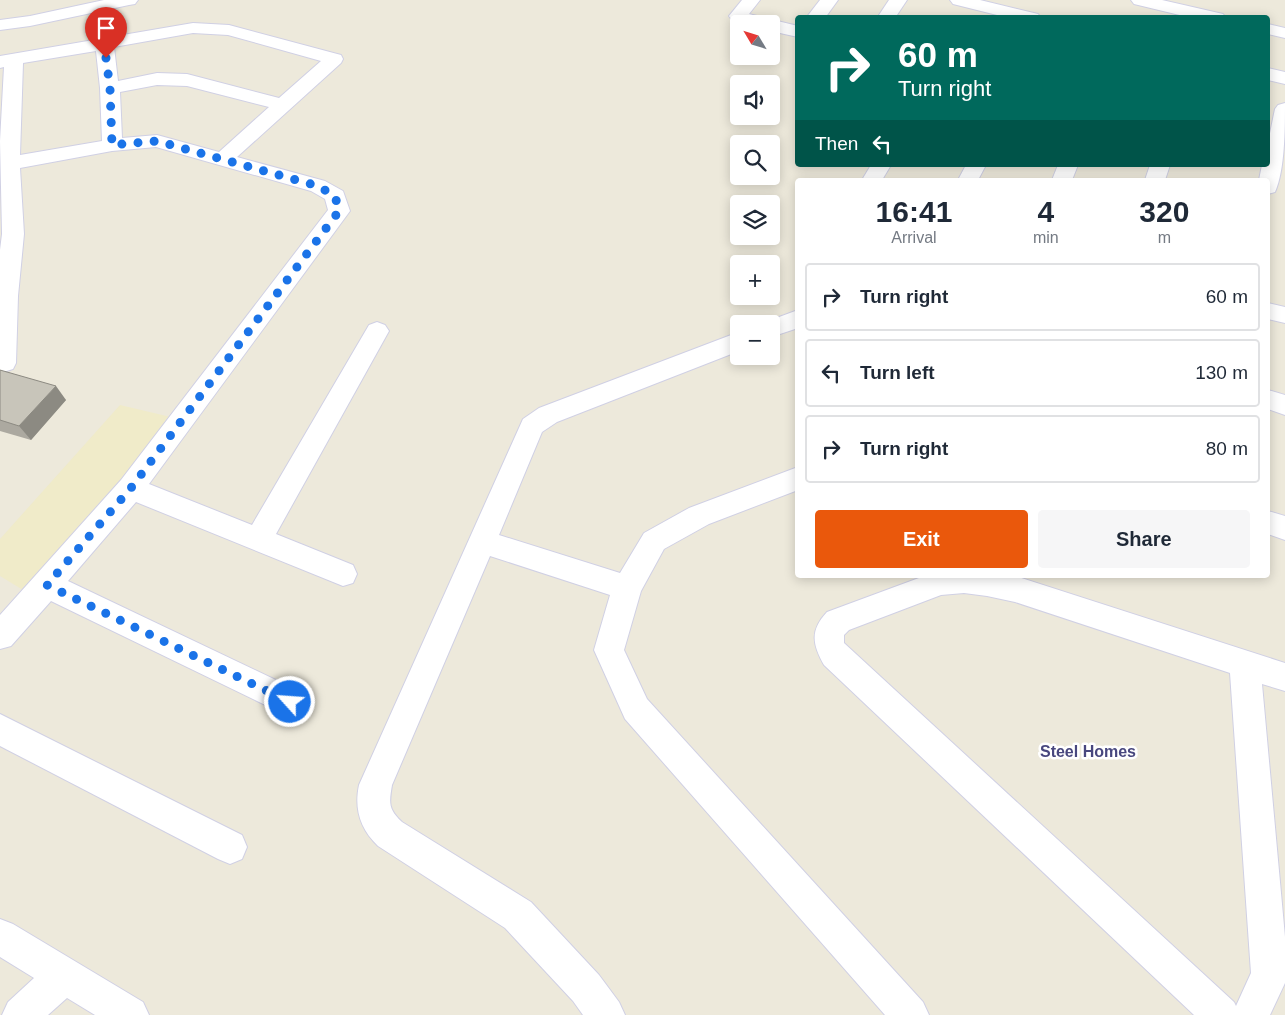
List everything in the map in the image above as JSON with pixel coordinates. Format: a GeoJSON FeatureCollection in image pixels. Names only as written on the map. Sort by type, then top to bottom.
{"type":"FeatureCollection","features":[{"type":"Feature","properties":{"kind":"street"},"geometry":{"type":"LineString","coordinates":[[0,25],[30,21],[129,0]]}},
{"type":"Feature","properties":{"kind":"street"},"geometry":{"type":"LineString","coordinates":[[739,15],[751,0]]}},
{"type":"Feature","properties":{"kind":"street"},"geometry":{"type":"LineString","coordinates":[[817,15],[828,0]]}},
{"type":"Feature","properties":{"kind":"street"},"geometry":{"type":"LineString","coordinates":[[888,15],[898,0]]}},
{"type":"Feature","properties":{"kind":"street"},"geometry":{"type":"LineString","coordinates":[[959,0],[976,11],[1008,15]]}},
{"type":"Feature","properties":{"kind":"street"},"geometry":{"type":"LineString","coordinates":[[1140,0],[1204,15]]}},
{"type":"Feature","properties":{"kind":"street"},"geometry":{"type":"LineString","coordinates":[[780,27],[795,31]]}},
{"type":"Feature","properties":{"kind":"street"},"geometry":{"type":"LineString","coordinates":[[2,364],[6,235],[7,61],[193,28],[229,30],[334,59],[223,158]]}},
{"type":"Feature","properties":{"kind":"street"},"geometry":{"type":"LineString","coordinates":[[1270,29],[1285,33]]}},
{"type":"Feature","properties":{"kind":"street"},"geometry":{"type":"LineString","coordinates":[[104,44],[110,88],[112,145]]}},
{"type":"Feature","properties":{"kind":"street"},"geometry":{"type":"LineString","coordinates":[[1270,74],[1285,78]]}},
{"type":"Feature","properties":{"kind":"street"},"geometry":{"type":"LineString","coordinates":[[110,88],[157,79],[187,80],[282,105]]}},
{"type":"Feature","properties":{"kind":"street"},"geometry":{"type":"LineString","coordinates":[[1270,178],[1285,108]]}},
{"type":"Feature","properties":{"kind":"street"},"geometry":{"type":"LineString","coordinates":[[0,636],[131,488],[339,211],[335,196],[318,186],[157,141],[112,145],[5,165]]}},
{"type":"Feature","properties":{"kind":"street"},"geometry":{"type":"LineString","coordinates":[[873,178],[880,167]]}},
{"type":"Feature","properties":{"kind":"street"},"geometry":{"type":"LineString","coordinates":[[1270,311],[1285,315]]}},
{"type":"Feature","properties":{"kind":"street"},"geometry":{"type":"LineString","coordinates":[[780,325],[795,319]]}},
{"type":"Feature","properties":{"kind":"street"},"geometry":{"type":"LineString","coordinates":[[258,540],[377,330]]}},
{"type":"Feature","properties":{"kind":"street"},"geometry":{"type":"LineString","coordinates":[[606,1015],[586,988],[518,915],[390,834],[380,825],[374,812],[373,798],[376,784],[530,432],[537,422],[548,415],[730,344]]}},
{"type":"Feature","properties":{"kind":"street"},"geometry":{"type":"LineString","coordinates":[[1270,401],[1285,405]]}},
{"type":"Feature","properties":{"kind":"street"},"geometry":{"type":"LineString","coordinates":[[795,479],[699,516],[654,541],[627,588],[609,650],[636,709],[910,1015]]}},
{"type":"Feature","properties":{"kind":"street"},"geometry":{"type":"LineString","coordinates":[[131,488],[343,574]]}},
{"type":"Feature","properties":{"kind":"street"},"geometry":{"type":"LineString","coordinates":[[1270,524],[1285,528]]}},
{"type":"Feature","properties":{"kind":"street"},"geometry":{"type":"LineString","coordinates":[[483,542],[627,588]]}},
{"type":"Feature","properties":{"kind":"street"},"geometry":{"type":"LineString","coordinates":[[1221,1015],[835,655],[829,646],[828,636],[831,627],[838,621],[940,583],[987,582],[1015,589],[1285,677]]}},
{"type":"Feature","properties":{"kind":"street"},"geometry":{"type":"LineString","coordinates":[[47,585],[290,702]]}},
{"type":"Feature","properties":{"kind":"street"},"geometry":{"type":"LineString","coordinates":[[1245,663],[1270,975],[1251,1015]]}},
{"type":"Feature","properties":{"kind":"street"},"geometry":{"type":"LineString","coordinates":[[0,729],[230,847]]}},
{"type":"Feature","properties":{"kind":"street"},"geometry":{"type":"LineString","coordinates":[[0,937],[130,1015]]}},
{"type":"Feature","properties":{"kind":"street"},"geometry":{"type":"LineString","coordinates":[[21,1015],[64,975]]}},
{"type":"Feature","properties":{"kind":"shaded area"},"geometry":{"type":"Polygon","coordinates":[[[120,405],[175,418],[121,490],[23,590],[0,576],[0,539],[120,405]]]}},
{"type":"Feature","properties":{"kind":"building"},"geometry":{"type":"Polygon","coordinates":[[[0,370],[56,386],[19,426],[0,420],[0,370]]]}},
{"type":"Feature","properties":{"kind":"district","name":"Steel Homes"},"geometry":{"type":"Point","coordinates":[1088,751]}},
{"type":"Feature","properties":{"kind":"route"},"geometry":{"type":"LineString","coordinates":[[106,58],[110,88],[112,145],[157,141],[223,158],[318,186],[335,196],[339,211],[131,488],[47,585],[290,702]]}}]}
